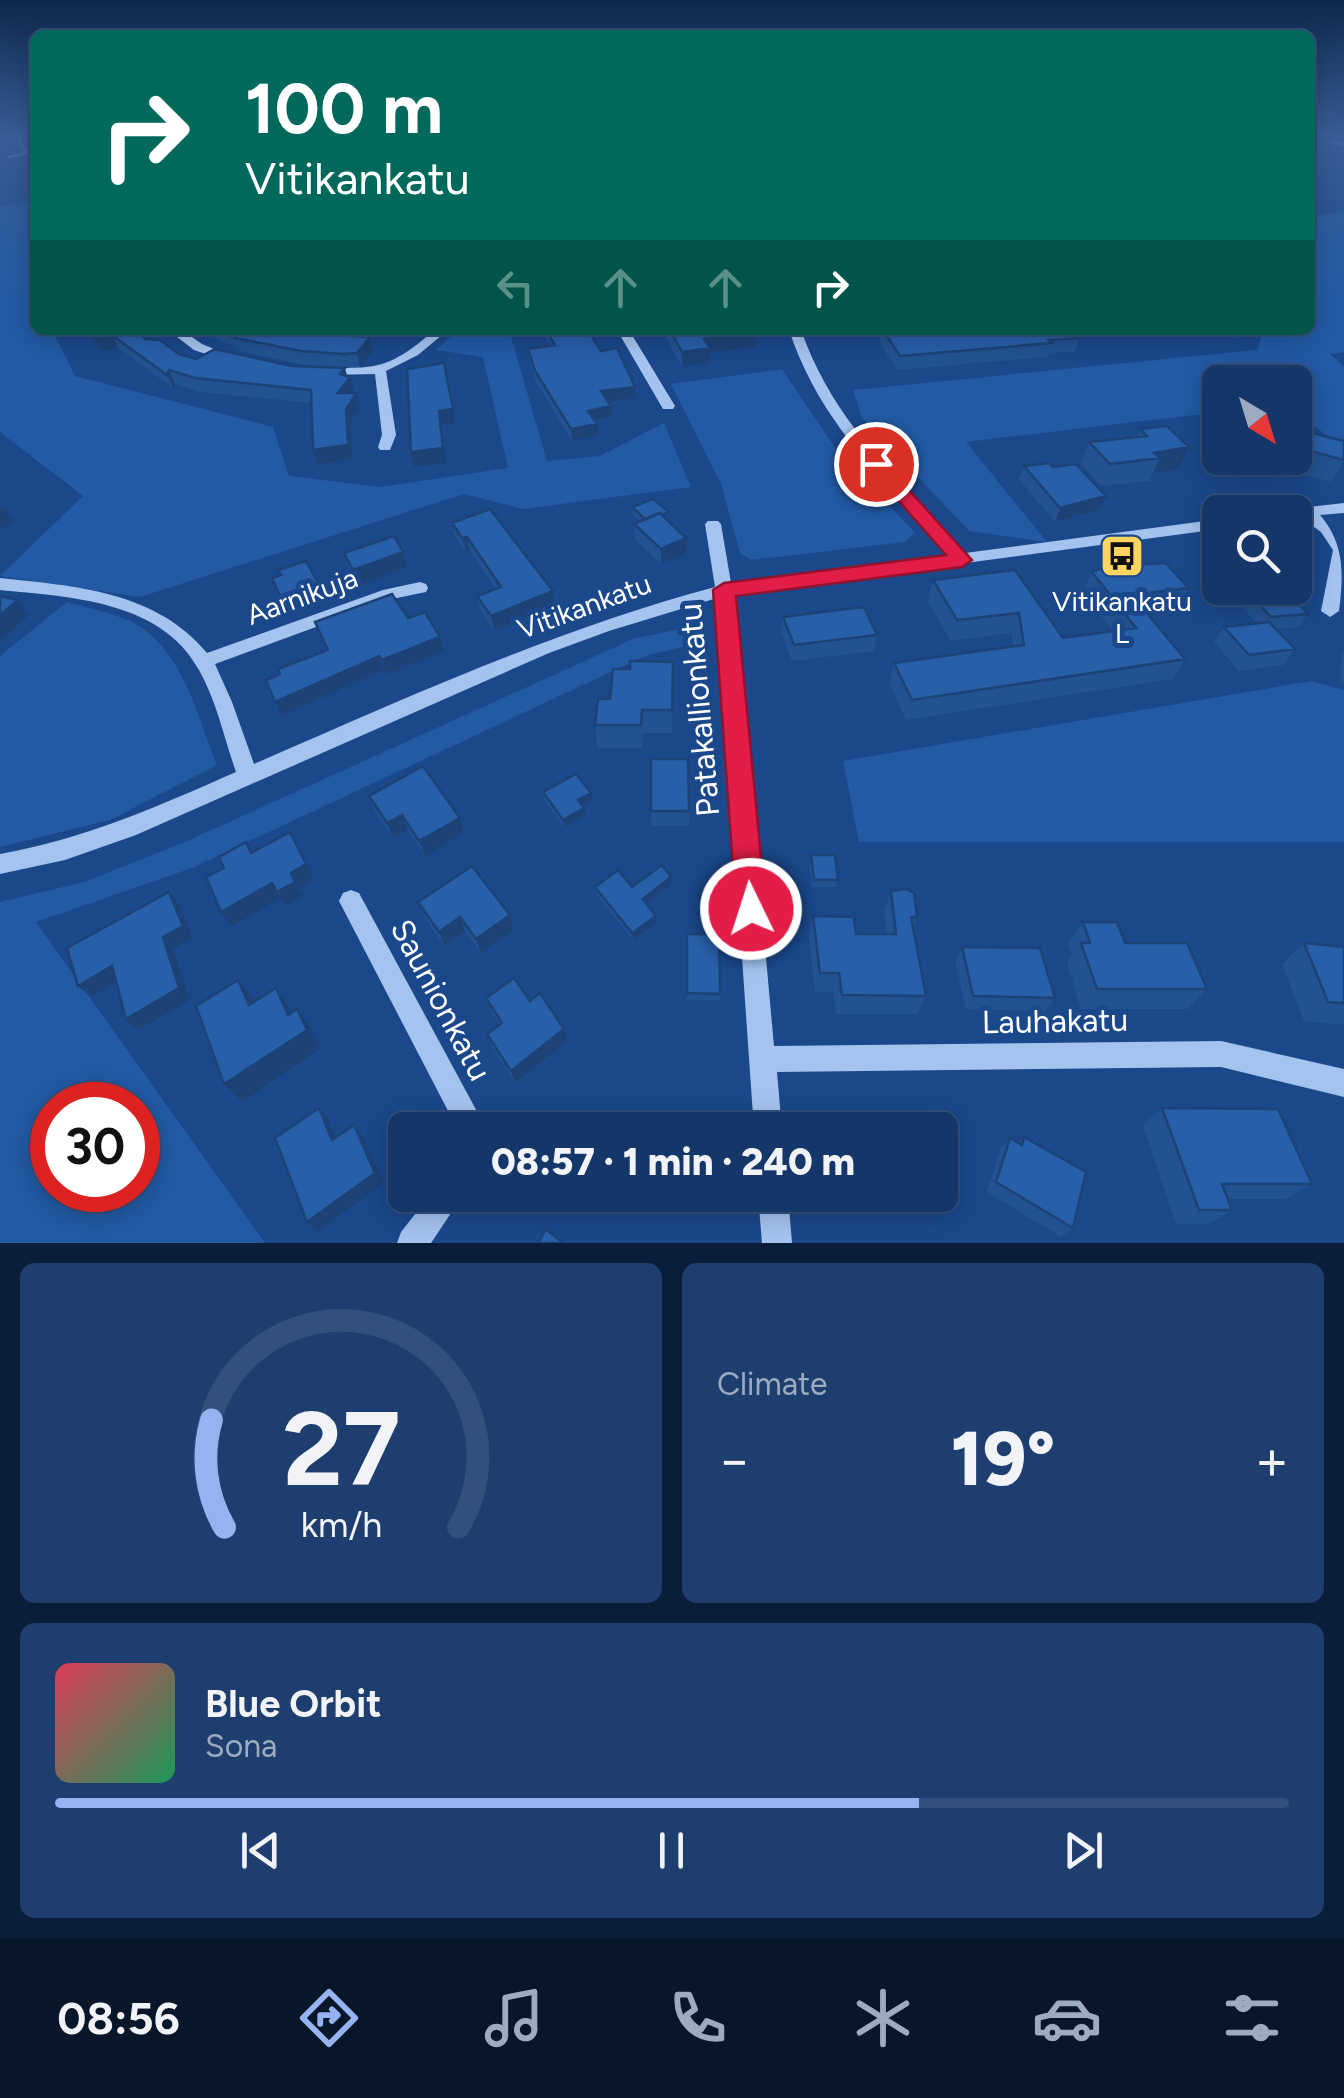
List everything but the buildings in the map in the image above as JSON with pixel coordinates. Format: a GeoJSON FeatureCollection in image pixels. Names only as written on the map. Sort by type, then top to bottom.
{"type":"FeatureCollection","features":[{"type":"Feature","properties":{"kind":"street"},"geometry":{"type":"LineString","coordinates":[[182,335],[214,354],[251,363]]}},
{"type":"Feature","properties":{"kind":"street"},"geometry":{"type":"LineString","coordinates":[[302,370],[381,372],[410,358],[436,335]]}},
{"type":"Feature","properties":{"kind":"street"},"geometry":{"type":"LineString","coordinates":[[626,335],[668,406]]}},
{"type":"Feature","properties":{"kind":"street"},"geometry":{"type":"LineString","coordinates":[[795,335],[802,358],[834,413],[962,560]]}},
{"type":"Feature","properties":{"kind":"street"},"geometry":{"type":"LineString","coordinates":[[381,372],[389,436],[385,448]]}},
{"type":"Feature","properties":{"kind":"street"},"geometry":{"type":"LineString","coordinates":[[1312,512],[1344,508]]}},
{"type":"Feature","properties":{"kind":"street"},"geometry":{"type":"LineString","coordinates":[[1312,520],[1327,530],[1340,550],[1330,611]]}},
{"type":"Feature","properties":{"kind":"street","name":"Patakallionkatu"},"geometry":{"type":"LineString","coordinates":[[713,524],[724,590],[766,1112]]}},
{"type":"Feature","properties":{"kind":"street","name":"Vitikankatu"},"geometry":{"type":"LineString","coordinates":[[0,864],[108,838],[493,670],[646,611],[724,590],[1202,527]]}},
{"type":"Feature","properties":{"kind":"street"},"geometry":{"type":"LineString","coordinates":[[0,584],[108,600],[148,612],[204,660],[248,776]]}},
{"type":"Feature","properties":{"kind":"street","name":"Aarnikuja"},"geometry":{"type":"LineString","coordinates":[[204,660],[389,594],[420,588]]}},
{"type":"Feature","properties":{"kind":"street","name":"Saunionkatu"},"geometry":{"type":"LineString","coordinates":[[351,901],[463,1112]]}},
{"type":"Feature","properties":{"kind":"street","name":"Lauhakatu"},"geometry":{"type":"LineString","coordinates":[[762,1059],[1221,1054],[1344,1083]]}},
{"type":"Feature","properties":{"kind":"street"},"geometry":{"type":"LineString","coordinates":[[412,1243],[435,1212]]}},
{"type":"Feature","properties":{"kind":"street"},"geometry":{"type":"LineString","coordinates":[[774,1212],[777,1243]]}},
{"type":"Feature","properties":{"kind":"shaded area"},"geometry":{"type":"Polygon","coordinates":[[[30,201],[30,335],[54,335],[75,376],[273,427],[289,476],[380,487],[508,468],[483,357],[436,350],[452,335],[510,335],[547,461],[600,456],[664,423],[691,487],[523,509],[464,494],[140,597],[0,576],[83,496],[0,432],[0,207],[30,201]]]}},
{"type":"Feature","properties":{"kind":"shaded area"},"geometry":{"type":"Polygon","coordinates":[[[1344,212],[1344,352],[1330,354],[1344,366],[1344,448],[1312,424],[1312,365],[1202,365],[1202,414],[966,442],[1047,542],[969,531],[862,418],[853,390],[1257,350],[1262,335],[1315,335],[1315,215],[1344,212]]]}},
{"type":"Feature","properties":{"kind":"shaded area"},"geometry":{"type":"Polygon","coordinates":[[[782,369],[834,446],[915,533],[905,542],[751,560],[740,553],[721,484],[671,384],[782,369]]]}},
{"type":"Feature","properties":{"kind":"shaded area"},"geometry":{"type":"Polygon","coordinates":[[[67,602],[128,620],[162,646],[185,683],[217,765],[110,820],[0,847],[0,656],[67,602]]]}},
{"type":"Feature","properties":{"kind":"shaded area"},"geometry":{"type":"Polygon","coordinates":[[[690,627],[690,645],[645,656],[192,868],[36,922],[150,1082],[30,1082],[30,1212],[160,1212],[160,1096],[265,1243],[0,1243],[0,902],[84,882],[185,842],[633,639],[690,627]]]}},
{"type":"Feature","properties":{"kind":"shaded area"},"geometry":{"type":"Polygon","coordinates":[[[1311,681],[1344,690],[1344,842],[859,842],[843,761],[1311,681]]]}},
{"type":"Feature","properties":{"kind":"place","name":"Vitikankatu L"},"geometry":{"type":"Point","coordinates":[1122,556]}},
{"type":"Feature","properties":{"kind":"route"},"geometry":{"type":"LineString","coordinates":[[751,909],[724,590],[962,560],[876,464]]}}]}
